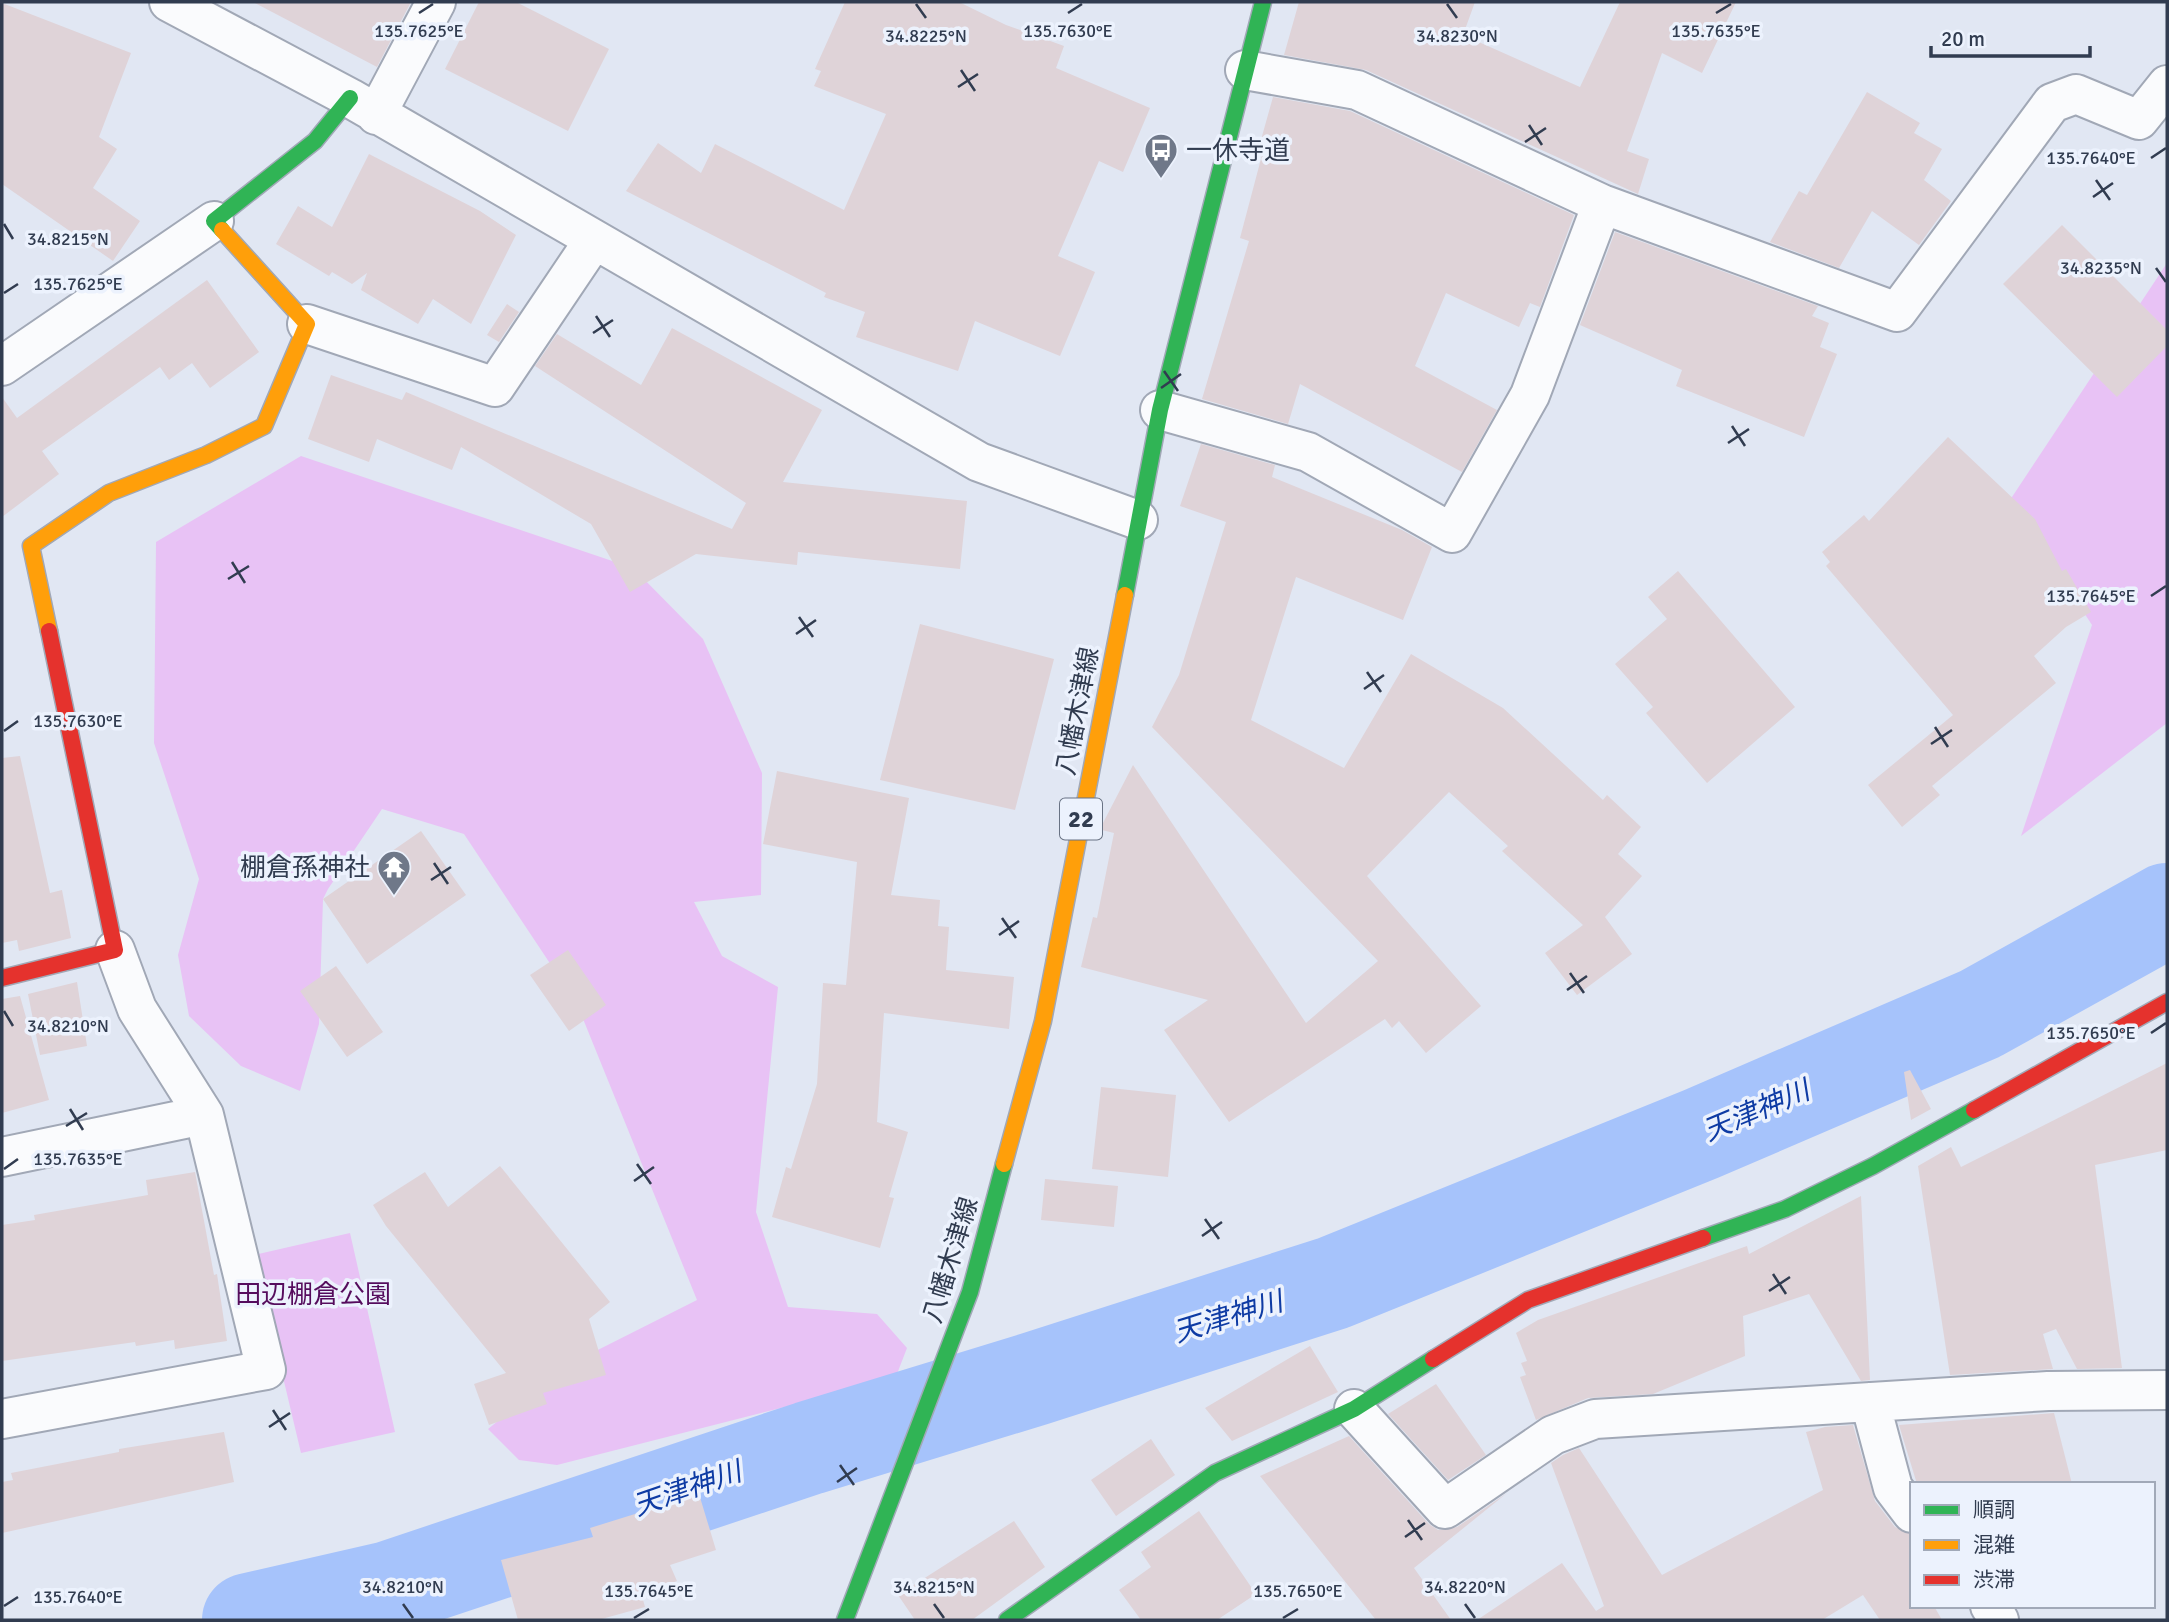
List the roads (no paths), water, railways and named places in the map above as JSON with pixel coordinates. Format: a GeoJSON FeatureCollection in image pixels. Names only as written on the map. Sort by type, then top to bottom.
{"type":"FeatureCollection","features":[{"type":"Feature","properties":{"kind":"street"},"geometry":{"type":"LineString","coordinates":[[169,2],[363,106],[979,462],[1138,520]]}},
{"type":"Feature","properties":{"kind":"street"},"geometry":{"type":"LineString","coordinates":[[2,366],[214,222],[363,106],[436,2]]}},
{"type":"Feature","properties":{"kind":"street","name":"八幡木津線"},"geometry":{"type":"LineString","coordinates":[[845,1620],[970,1292],[1036,1047],[1160,410],[1263,2]]}},
{"type":"Feature","properties":{"kind":"street"},"geometry":{"type":"LineString","coordinates":[[1245,69],[1357,90],[1602,204],[1897,312],[2052,103],[2076,93],[2139,120],[2167,85]]}},
{"type":"Feature","properties":{"kind":"street"},"geometry":{"type":"LineString","coordinates":[[1160,410],[1308,453],[1452,533],[1530,395],[1602,204]]}},
{"type":"Feature","properties":{"kind":"street"},"geometry":{"type":"LineString","coordinates":[[214,222],[307,324],[495,387],[594,240]]}},
{"type":"Feature","properties":{"kind":"street"},"geometry":{"type":"LineString","coordinates":[[2,1419],[266,1370],[204,1115],[137,1009],[115,950],[31,546],[109,493],[206,455],[264,426],[307,324]]}},
{"type":"Feature","properties":{"kind":"street"},"geometry":{"type":"LineString","coordinates":[[2,978],[115,950]]}},
{"type":"Feature","properties":{"kind":"street"},"geometry":{"type":"LineString","coordinates":[[1007,1620],[1215,1473],[1354,1409],[1528,1300],[1785,1209],[1873,1166],[2167,1002]]}},
{"type":"Feature","properties":{"kind":"street"},"geometry":{"type":"LineString","coordinates":[[2,1157],[204,1115]]}},
{"type":"Feature","properties":{"kind":"street"},"geometry":{"type":"LineString","coordinates":[[1354,1409],[1446,1509],[1553,1435],[1595,1419],[2048,1391],[2167,1390]]}},
{"type":"Feature","properties":{"kind":"street"},"geometry":{"type":"LineString","coordinates":[[1870,1402],[1893,1488],[1910,1510]]}},
{"type":"Feature","properties":{"kind":"waterway","name":"天津神川"},"geometry":{"type":"LineString","coordinates":[[249,1620],[389,1588],[809,1448],[1333,1283],[1701,1134],[1980,1014],[2167,910]]}},
{"type":"Feature","properties":{"kind":"place","name":"一休寺道"},"geometry":{"type":"Point","coordinates":[1161,180]}},
{"type":"Feature","properties":{"kind":"place","name":"棚倉孫神社"},"geometry":{"type":"Point","coordinates":[394,897]}},
{"type":"Feature","properties":{"kind":"park label","name":"田辺棚倉公園"},"geometry":{"type":"Point","coordinates":[313,1294]}}]}
